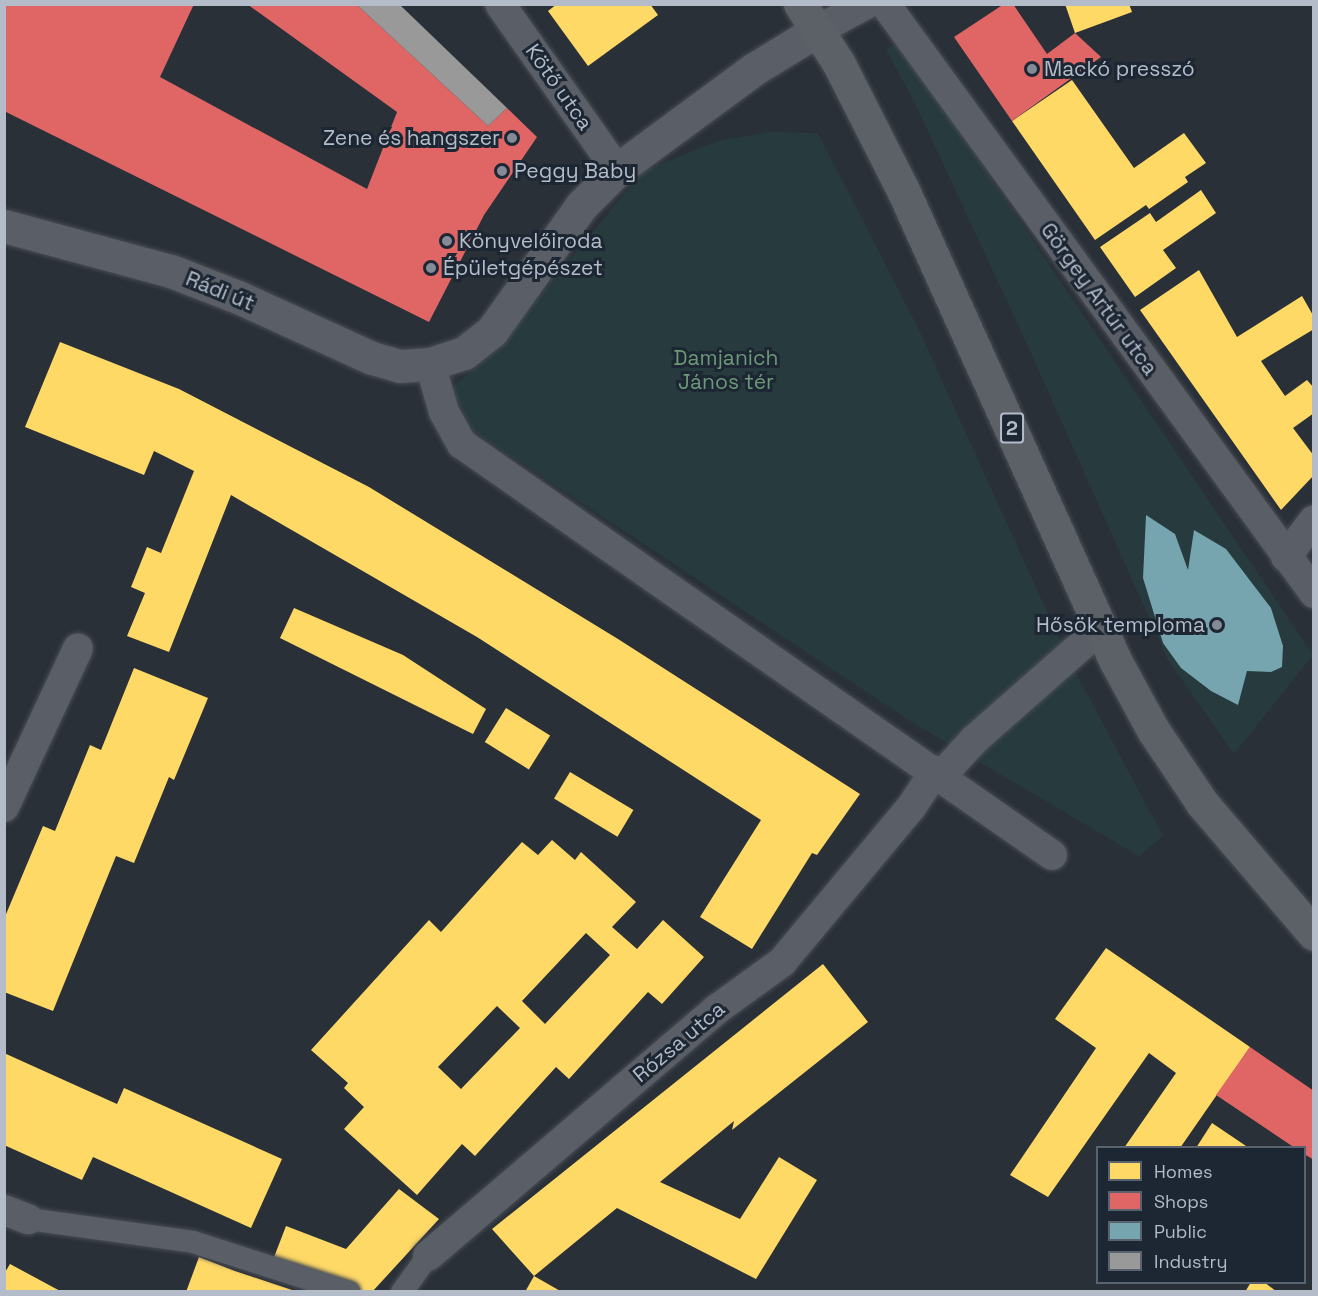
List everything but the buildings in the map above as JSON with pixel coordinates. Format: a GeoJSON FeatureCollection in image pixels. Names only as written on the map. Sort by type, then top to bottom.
{"type":"FeatureCollection","features":[{"type":"Feature","properties":{"kind":"main road","name":"2"},"geometry":{"type":"LineString","coordinates":[[809,17],[903,190],[1102,627],[1153,730],[1202,803],[1314,934]]}},
{"type":"Feature","properties":{"kind":"street","name":"Kötő utca"},"geometry":{"type":"LineString","coordinates":[[500,4],[617,170]]}},
{"type":"Feature","properties":{"kind":"street"},"geometry":{"type":"LineString","coordinates":[[866,4],[809,17],[754,69],[617,170],[581,206],[492,331],[464,353],[430,364],[444,412],[462,444],[938,773],[1052,855]]}},
{"type":"Feature","properties":{"kind":"street","name":"Görgey Artúr utca"},"geometry":{"type":"LineString","coordinates":[[885,4],[1314,593]]}},
{"type":"Feature","properties":{"kind":"street","name":"Rádi út"},"geometry":{"type":"LineString","coordinates":[[4,226],[171,271],[238,297],[372,358],[400,366],[430,364]]}},
{"type":"Feature","properties":{"kind":"street"},"geometry":{"type":"LineString","coordinates":[[1286,556],[1314,520]]}},
{"type":"Feature","properties":{"kind":"street"},"geometry":{"type":"LineString","coordinates":[[938,773],[1102,627]]}},
{"type":"Feature","properties":{"kind":"street"},"geometry":{"type":"LineString","coordinates":[[4,807],[78,648]]}},
{"type":"Feature","properties":{"kind":"street","name":"Rózsa utca"},"geometry":{"type":"LineString","coordinates":[[402,1292],[428,1256],[717,1009],[782,962],[938,773]]}},
{"type":"Feature","properties":{"kind":"street"},"geometry":{"type":"LineString","coordinates":[[16,1215],[193,1242],[349,1292]]}},
{"type":"Feature","properties":{"kind":"green space"},"geometry":{"type":"Polygon","coordinates":[[[898,41],[1313,655],[1234,754],[1168,660],[1026,342],[913,99],[886,50],[898,41]]]}},
{"type":"Feature","properties":{"kind":"green space","name":"Damjanich János tér"},"geometry":{"type":"Polygon","coordinates":[[[768,132],[818,133],[919,330],[1069,660],[1163,836],[1139,856],[915,724],[475,432],[450,389],[492,354],[643,171],[718,141],[768,132]]]}},
{"type":"Feature","properties":{"kind":"place","name":"Mackó presszó"},"geometry":{"type":"Point","coordinates":[1032,69]}},
{"type":"Feature","properties":{"kind":"place","name":"Zene és hangszer"},"geometry":{"type":"Point","coordinates":[512,138]}},
{"type":"Feature","properties":{"kind":"place","name":"Peggy Baby"},"geometry":{"type":"Point","coordinates":[502,171]}},
{"type":"Feature","properties":{"kind":"place","name":"Könyvelőiroda"},"geometry":{"type":"Point","coordinates":[447,241]}},
{"type":"Feature","properties":{"kind":"place","name":"Épületgépészet"},"geometry":{"type":"Point","coordinates":[431,268]}},
{"type":"Feature","properties":{"kind":"place","name":"Hősök temploma"},"geometry":{"type":"Point","coordinates":[1217,625]}}]}
